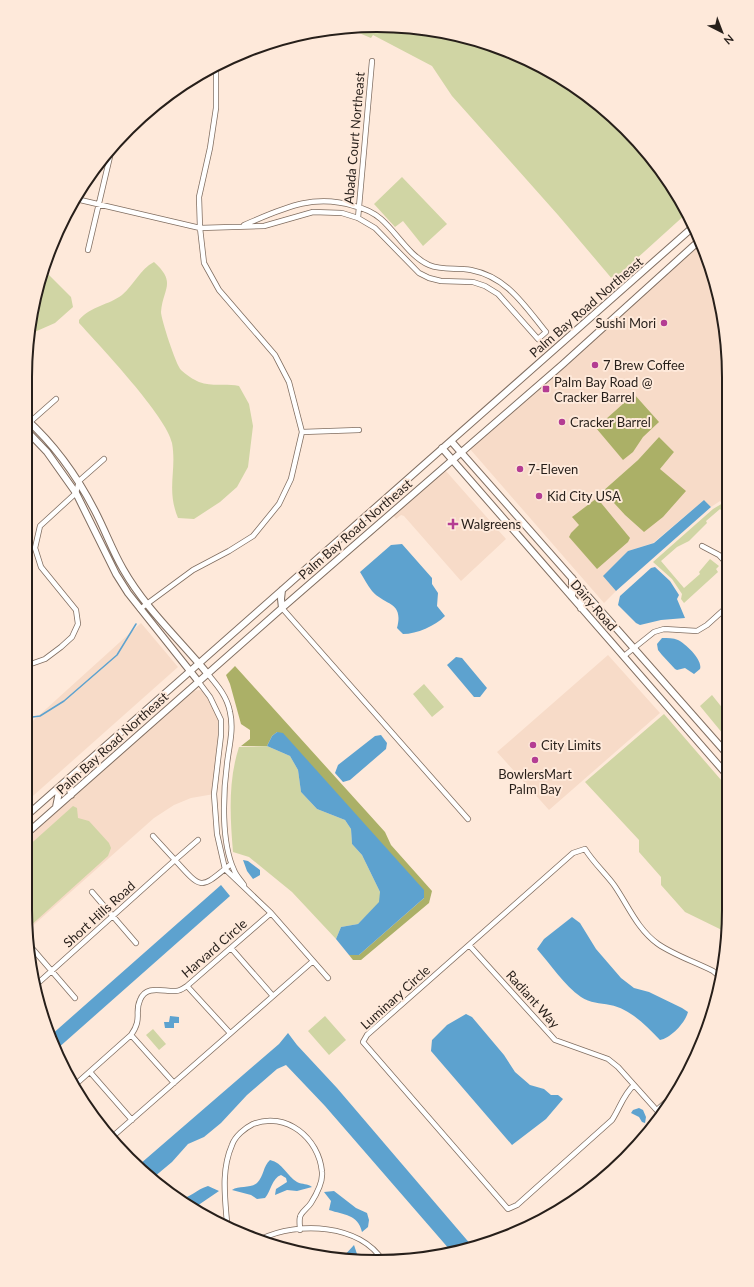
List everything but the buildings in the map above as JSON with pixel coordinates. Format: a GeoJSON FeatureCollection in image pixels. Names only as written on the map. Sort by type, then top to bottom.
{"type":"FeatureCollection","features":[{"type":"Feature","properties":{"kind":"main road","name":"Palm Bay Road Northeast"},"geometry":{"type":"LineString","coordinates":[[32,811],[689,230]]}},
{"type":"Feature","properties":{"kind":"main road","name":"Palm Bay Road Northeast"},"geometry":{"type":"LineString","coordinates":[[32,829],[207,673],[563,364],[696,244]]}},
{"type":"Feature","properties":{"kind":"main road"},"geometry":{"type":"LineString","coordinates":[[32,425],[52,446],[79,481],[96,512],[123,569],[147,604],[207,673]]}},
{"type":"Feature","properties":{"kind":"main road"},"geometry":{"type":"LineString","coordinates":[[32,436],[51,458],[76,493],[116,574],[140,609],[198,681]]}},
{"type":"Feature","properties":{"kind":"main road","name":"Dairy Road"},"geometry":{"type":"LineString","coordinates":[[451,441],[722,748]]}},
{"type":"Feature","properties":{"kind":"main road","name":"Dairy Road"},"geometry":{"type":"LineString","coordinates":[[442,448],[722,769]]}},
{"type":"Feature","properties":{"kind":"main road"},"geometry":{"type":"LineString","coordinates":[[572,578],[572,597]]}},
{"type":"Feature","properties":{"kind":"main road"},"geometry":{"type":"LineString","coordinates":[[581,608],[582,589]]}},
{"type":"Feature","properties":{"kind":"main road"},"geometry":{"type":"LineString","coordinates":[[282,590],[282,608]]}},
{"type":"Feature","properties":{"kind":"main road"},"geometry":{"type":"LineString","coordinates":[[71,795],[71,781],[75,773]]}},
{"type":"Feature","properties":{"kind":"main road"},"geometry":{"type":"LineString","coordinates":[[56,807],[60,792],[57,789]]}},
{"type":"Feature","properties":{"kind":"street","name":"Abada Court Northeast"},"geometry":{"type":"LineString","coordinates":[[358,218],[372,61]]}},
{"type":"Feature","properties":{"kind":"street"},"geometry":{"type":"LineString","coordinates":[[140,609],[193,570],[229,551],[253,536],[279,504],[290,478],[302,432],[289,382],[275,356],[219,290],[204,263],[200,228],[199,197],[210,148],[216,108],[216,72]]}},
{"type":"Feature","properties":{"kind":"street"},"geometry":{"type":"LineString","coordinates":[[88,250],[109,160]]}},
{"type":"Feature","properties":{"kind":"street"},"geometry":{"type":"LineString","coordinates":[[80,200],[200,228],[244,225],[264,226],[313,212],[342,213],[358,218],[375,228],[419,273],[429,278],[441,281],[473,282],[485,286],[507,303],[538,339],[546,332],[502,282],[484,273],[469,270],[441,269],[429,265],[419,259],[380,218],[360,208],[337,201],[317,200],[288,207],[244,225]]}},
{"type":"Feature","properties":{"kind":"street"},"geometry":{"type":"LineString","coordinates":[[32,418],[56,399]]}},
{"type":"Feature","properties":{"kind":"street"},"geometry":{"type":"LineString","coordinates":[[302,432],[359,430]]}},
{"type":"Feature","properties":{"kind":"street"},"geometry":{"type":"LineString","coordinates":[[32,664],[45,659],[72,637],[78,624],[76,610],[41,567],[35,548],[40,526],[76,493],[79,481],[104,459]]}},
{"type":"Feature","properties":{"kind":"street"},"geometry":{"type":"LineString","coordinates":[[702,546],[719,555],[722,558]]}},
{"type":"Feature","properties":{"kind":"street"},"geometry":{"type":"LineString","coordinates":[[282,608],[468,820]]}},
{"type":"Feature","properties":{"kind":"street"},"geometry":{"type":"LineString","coordinates":[[624,656],[654,632],[664,629],[697,631],[707,625],[722,611]]}},
{"type":"Feature","properties":{"kind":"street"},"geometry":{"type":"LineString","coordinates":[[207,673],[224,695],[230,712],[232,733],[227,764],[225,832],[231,864],[234,871],[252,896]]}},
{"type":"Feature","properties":{"kind":"street"},"geometry":{"type":"LineString","coordinates":[[198,681],[210,697],[221,720],[221,734],[214,794],[217,834],[225,869],[271,913],[328,978]]}},
{"type":"Feature","properties":{"kind":"street"},"geometry":{"type":"LineString","coordinates":[[152,836],[196,882],[202,884],[208,882],[231,864]]}},
{"type":"Feature","properties":{"kind":"street","name":"Short Hills Road"},"geometry":{"type":"LineString","coordinates":[[40,981],[198,840]]}},
{"type":"Feature","properties":{"kind":"street","name":"Luminary Circle"},"geometry":{"type":"LineString","coordinates":[[634,1085],[622,1100],[619,1110],[612,1120],[517,1205],[508,1209],[363,1042],[366,1035],[573,853],[584,849],[593,862],[610,880],[625,906],[650,937],[658,944],[716,973]]}},
{"type":"Feature","properties":{"kind":"street"},"geometry":{"type":"LineString","coordinates":[[92,892],[136,943]]}},
{"type":"Feature","properties":{"kind":"street","name":"Harvard Circle"},"geometry":{"type":"LineString","coordinates":[[78,1082],[132,1035],[138,1026],[139,1000],[144,994],[154,990],[177,991],[187,986],[271,913]]}},
{"type":"Feature","properties":{"kind":"street","name":"Radiant Way"},"geometry":{"type":"LineString","coordinates":[[470,945],[555,1040],[608,1059],[657,1110]]}},
{"type":"Feature","properties":{"kind":"street"},"geometry":{"type":"LineString","coordinates":[[231,948],[273,996]]}},
{"type":"Feature","properties":{"kind":"street"},"geometry":{"type":"LineString","coordinates":[[35,952],[75,998]]}},
{"type":"Feature","properties":{"kind":"street"},"geometry":{"type":"LineString","coordinates":[[115,1134],[313,961]]}},
{"type":"Feature","properties":{"kind":"street"},"geometry":{"type":"LineString","coordinates":[[187,986],[230,1033]]}},
{"type":"Feature","properties":{"kind":"street"},"geometry":{"type":"LineString","coordinates":[[132,1035],[174,1083]]}},
{"type":"Feature","properties":{"kind":"street"},"geometry":{"type":"LineString","coordinates":[[90,1072],[132,1120]]}},
{"type":"Feature","properties":{"kind":"street"},"geometry":{"type":"LineString","coordinates":[[657,1110],[660,1107]]}},
{"type":"Feature","properties":{"kind":"street"},"geometry":{"type":"LineString","coordinates":[[227,1220],[224,1191],[226,1162],[232,1143],[246,1127],[264,1120],[282,1121],[298,1130],[310,1141],[319,1156],[322,1173],[318,1189],[311,1203],[300,1216],[300,1230]]}},
{"type":"Feature","properties":{"kind":"street"},"geometry":{"type":"LineString","coordinates":[[266,1237],[300,1230],[336,1230],[359,1238],[378,1252],[380,1255]]}},
{"type":"Feature","properties":{"kind":"shaded area"},"geometry":{"type":"Polygon","coordinates":[[[697,247],[710,288],[719,332],[722,377],[722,503],[720,501],[711,507],[704,500],[653,543],[628,551],[617,590],[604,603],[470,449],[566,366],[697,247]],[[659,437],[638,460],[603,491],[625,515],[644,532],[660,469],[674,452],[659,437]]]}},
{"type":"Feature","properties":{"kind":"shaded area"},"geometry":{"type":"Polygon","coordinates":[[[445,470],[506,539],[461,581],[404,516],[401,515],[396,519],[393,515],[445,470]]]}},
{"type":"Feature","properties":{"kind":"shaded area"},"geometry":{"type":"Polygon","coordinates":[[[141,623],[178,667],[32,797],[32,722],[141,623]]]}},
{"type":"Feature","properties":{"kind":"shaded area"},"geometry":{"type":"Polygon","coordinates":[[[608,655],[660,713],[549,810],[497,752],[608,655]]]}},
{"type":"Feature","properties":{"kind":"shaded area"},"geometry":{"type":"Polygon","coordinates":[[[200,690],[210,697],[221,720],[214,794],[191,798],[174,805],[154,818],[33,926],[32,834],[192,691],[200,690]]]}},
{"type":"Feature","properties":{"kind":"green space"},"geometry":{"type":"Polygon","coordinates":[[[359,33],[400,33],[444,39],[488,50],[509,58],[550,78],[587,103],[621,133],[651,167],[664,185],[682,217],[613,280],[558,215],[452,96],[432,66],[373,35],[371,38],[359,33]]]}},
{"type":"Feature","properties":{"kind":"green space"},"geometry":{"type":"Polygon","coordinates":[[[402,177],[447,224],[423,246],[403,221],[395,227],[374,204],[402,177]]]}},
{"type":"Feature","properties":{"kind":"green space"},"geometry":{"type":"Polygon","coordinates":[[[154,262],[161,269],[167,281],[161,312],[169,342],[181,370],[199,382],[239,386],[249,404],[253,426],[248,467],[237,487],[220,502],[194,519],[178,518],[172,489],[172,443],[167,431],[132,382],[79,323],[79,320],[84,315],[122,295],[141,273],[154,262]]]}},
{"type":"Feature","properties":{"kind":"green space"},"geometry":{"type":"Polygon","coordinates":[[[48,274],[71,297],[73,307],[55,323],[35,332],[48,274]]]}},
{"type":"Feature","properties":{"kind":"green space"},"geometry":{"type":"Polygon","coordinates":[[[634,394],[659,422],[643,437],[633,452],[623,460],[596,428],[634,394]]]}},
{"type":"Feature","properties":{"kind":"green space"},"geometry":{"type":"Polygon","coordinates":[[[659,437],[674,452],[660,469],[686,491],[663,517],[644,532],[625,515],[603,491],[638,460],[659,437]]]}},
{"type":"Feature","properties":{"kind":"green space"},"geometry":{"type":"Polygon","coordinates":[[[597,498],[630,538],[628,542],[597,569],[569,537],[579,525],[572,517],[597,498]]]}},
{"type":"Feature","properties":{"kind":"green space"},"geometry":{"type":"Polygon","coordinates":[[[722,504],[722,511],[720,509],[706,521],[707,523],[689,541],[677,547],[661,561],[684,588],[700,574],[699,572],[710,559],[719,566],[716,569],[718,572],[684,603],[681,599],[682,594],[672,579],[653,562],[713,509],[722,504]]]}},
{"type":"Feature","properties":{"kind":"green space"},"geometry":{"type":"Polygon","coordinates":[[[235,666],[385,832],[391,845],[432,891],[429,903],[361,960],[353,960],[349,955],[359,955],[424,898],[277,732],[272,736],[267,746],[241,746],[250,739],[250,730],[241,724],[226,675],[235,666]]]}},
{"type":"Feature","properties":{"kind":"green space"},"geometry":{"type":"Polygon","coordinates":[[[424,684],[444,707],[432,717],[413,694],[424,684]]]}},
{"type":"Feature","properties":{"kind":"green space"},"geometry":{"type":"Polygon","coordinates":[[[712,695],[722,708],[722,733],[700,706],[712,695]]]}},
{"type":"Feature","properties":{"kind":"green space"},"geometry":{"type":"Polygon","coordinates":[[[664,714],[722,781],[721,930],[685,912],[661,885],[661,877],[639,852],[639,840],[585,782],[664,714]]]}},
{"type":"Feature","properties":{"kind":"green space"},"geometry":{"type":"Polygon","coordinates":[[[267,746],[290,756],[298,770],[301,792],[317,809],[345,820],[351,829],[352,844],[362,855],[380,892],[380,902],[358,924],[341,927],[336,939],[292,892],[249,857],[233,852],[231,786],[235,760],[239,747],[267,746]]]}},
{"type":"Feature","properties":{"kind":"green space"},"geometry":{"type":"Polygon","coordinates":[[[73,806],[77,808],[78,818],[89,821],[109,843],[111,848],[108,856],[33,924],[32,910],[32,843],[73,806]]]}},
{"type":"Feature","properties":{"kind":"green space"},"geometry":{"type":"Polygon","coordinates":[[[325,1016],[346,1040],[329,1055],[308,1031],[325,1016]]]}},
{"type":"Feature","properties":{"kind":"green space"},"geometry":{"type":"Polygon","coordinates":[[[153,1029],[166,1044],[159,1050],[146,1035],[153,1029]]]}},
{"type":"Feature","properties":{"kind":"water"},"geometry":{"type":"Polygon","coordinates":[[[704,500],[711,507],[616,591],[603,576],[628,551],[654,543],[704,500]]]}},
{"type":"Feature","properties":{"kind":"water"},"geometry":{"type":"Polygon","coordinates":[[[402,544],[432,578],[432,584],[438,593],[437,606],[445,616],[426,629],[408,634],[403,634],[397,628],[398,613],[396,608],[372,591],[360,572],[391,545],[402,544]]]}},
{"type":"Feature","properties":{"kind":"water"},"geometry":{"type":"Polygon","coordinates":[[[655,567],[670,581],[679,595],[677,599],[685,618],[661,620],[640,625],[636,623],[618,605],[620,596],[651,568],[655,567]]]}},
{"type":"Feature","properties":{"kind":"water"},"geometry":{"type":"Polygon","coordinates":[[[662,638],[676,639],[685,645],[699,661],[700,669],[694,674],[685,668],[675,669],[658,650],[657,644],[662,638]]]}},
{"type":"Feature","properties":{"kind":"water"},"geometry":{"type":"Polygon","coordinates":[[[456,657],[462,658],[487,688],[480,697],[474,697],[447,665],[456,657]]]}},
{"type":"Feature","properties":{"kind":"water"},"geometry":{"type":"Polygon","coordinates":[[[277,732],[283,733],[424,890],[424,898],[359,955],[349,955],[336,939],[341,927],[358,924],[379,902],[380,892],[362,855],[352,844],[351,829],[345,820],[317,809],[301,792],[298,770],[290,756],[267,746],[272,736],[277,732]]]}},
{"type":"Feature","properties":{"kind":"water"},"geometry":{"type":"Polygon","coordinates":[[[381,735],[387,743],[386,749],[350,780],[343,782],[335,773],[338,765],[375,736],[381,735]]]}},
{"type":"Feature","properties":{"kind":"water"},"geometry":{"type":"Polygon","coordinates":[[[243,860],[248,861],[260,870],[260,875],[253,879],[247,871],[243,860]]]}},
{"type":"Feature","properties":{"kind":"water"},"geometry":{"type":"Polygon","coordinates":[[[221,885],[230,896],[60,1046],[54,1032],[221,885]]]}},
{"type":"Feature","properties":{"kind":"water"},"geometry":{"type":"Polygon","coordinates":[[[572,917],[580,923],[596,949],[621,978],[634,988],[649,992],[688,1012],[684,1021],[673,1033],[660,1040],[644,1024],[625,1010],[584,999],[563,981],[537,949],[544,939],[572,917]]]}},
{"type":"Feature","properties":{"kind":"water"},"geometry":{"type":"Polygon","coordinates":[[[466,1014],[472,1017],[504,1055],[515,1072],[530,1085],[544,1089],[551,1095],[558,1095],[563,1099],[546,1119],[512,1145],[431,1051],[432,1040],[447,1025],[466,1014]]]}},
{"type":"Feature","properties":{"kind":"water"},"geometry":{"type":"Polygon","coordinates":[[[170,1016],[179,1017],[179,1023],[174,1023],[174,1028],[165,1028],[164,1022],[169,1022],[170,1016]]]}},
{"type":"Feature","properties":{"kind":"water"},"geometry":{"type":"Polygon","coordinates":[[[288,1033],[469,1242],[448,1247],[325,1106],[286,1065],[277,1069],[247,1095],[221,1123],[204,1137],[188,1144],[172,1162],[157,1175],[142,1162],[279,1044],[288,1033]]]}},
{"type":"Feature","properties":{"kind":"water"},"geometry":{"type":"Polygon","coordinates":[[[639,1108],[643,1110],[646,1117],[645,1123],[642,1122],[639,1117],[631,1113],[633,1110],[639,1108]]]}},
{"type":"Feature","properties":{"kind":"water"},"geometry":{"type":"Polygon","coordinates":[[[270,1160],[282,1167],[297,1182],[312,1187],[297,1191],[287,1190],[275,1195],[276,1189],[287,1182],[286,1178],[281,1175],[276,1179],[265,1198],[257,1199],[251,1195],[232,1190],[251,1186],[257,1183],[270,1160]]]}},
{"type":"Feature","properties":{"kind":"water"},"geometry":{"type":"Polygon","coordinates":[[[208,1186],[219,1191],[198,1205],[185,1197],[208,1186]]]}},
{"type":"Feature","properties":{"kind":"water"},"geometry":{"type":"Polygon","coordinates":[[[334,1191],[356,1208],[367,1213],[369,1220],[368,1227],[362,1232],[360,1226],[354,1218],[329,1210],[331,1201],[324,1192],[334,1191]]]}},
{"type":"Feature","properties":{"kind":"water"},"geometry":{"type":"Polygon","coordinates":[[[354,1245],[357,1254],[346,1253],[354,1245]]]}},
{"type":"Feature","properties":{"kind":"waterway"},"geometry":{"type":"LineString","coordinates":[[32,717],[40,716],[64,701],[117,655],[136,624]]}},
{"type":"Feature","properties":{"kind":"place","name":"Sushi Mori"},"geometry":{"type":"Point","coordinates":[664,323]}},
{"type":"Feature","properties":{"kind":"place","name":"7 Brew Coffee"},"geometry":{"type":"Point","coordinates":[595,365]}},
{"type":"Feature","properties":{"kind":"place","name":"Palm Bay Road @ Cracker Barrel"},"geometry":{"type":"Point","coordinates":[546,389]}},
{"type":"Feature","properties":{"kind":"place","name":"Cracker Barrel"},"geometry":{"type":"Point","coordinates":[562,422]}},
{"type":"Feature","properties":{"kind":"place","name":"7-Eleven"},"geometry":{"type":"Point","coordinates":[520,469]}},
{"type":"Feature","properties":{"kind":"place","name":"Kid City USA"},"geometry":{"type":"Point","coordinates":[539,496]}},
{"type":"Feature","properties":{"kind":"place","name":"Walgreens"},"geometry":{"type":"Point","coordinates":[453,524]}},
{"type":"Feature","properties":{"kind":"place","name":"City Limits"},"geometry":{"type":"Point","coordinates":[533,745]}},
{"type":"Feature","properties":{"kind":"place","name":"BowlersMart Palm Bay"},"geometry":{"type":"Point","coordinates":[535,760]}}]}
